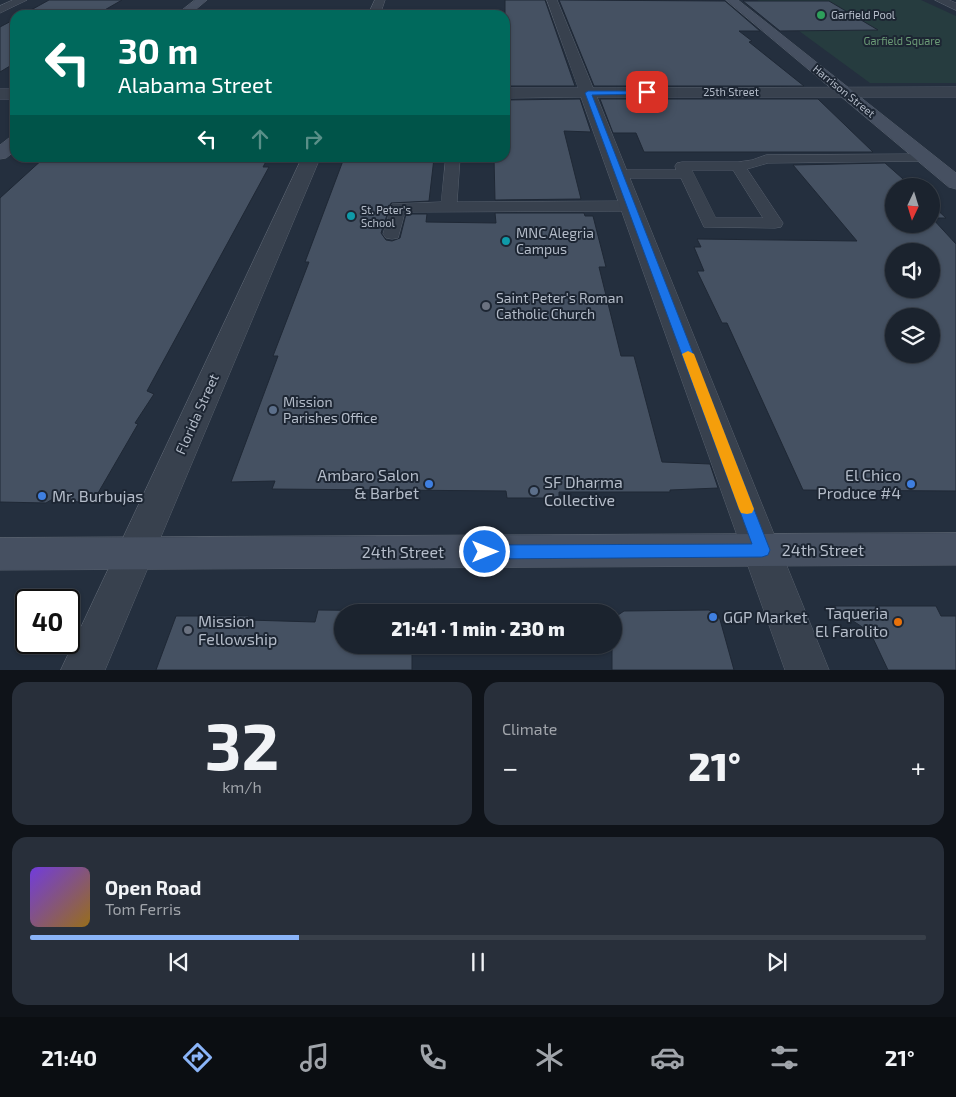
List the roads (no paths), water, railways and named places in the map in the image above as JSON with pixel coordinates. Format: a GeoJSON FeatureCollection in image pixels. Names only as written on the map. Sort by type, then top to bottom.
{"type":"FeatureCollection","features":[{"type":"Feature","properties":{"kind":"street"},"geometry":{"type":"LineString","coordinates":[[0,10],[22,0]]}},
{"type":"Feature","properties":{"kind":"street"},"geometry":{"type":"LineString","coordinates":[[189,10],[202,0]]}},
{"type":"Feature","properties":{"kind":"street"},"geometry":{"type":"LineString","coordinates":[[552,0],[807,670]]}},
{"type":"Feature","properties":{"kind":"street","name":"Harrison Street"},"geometry":{"type":"LineString","coordinates":[[731,0],[956,183]]}},
{"type":"Feature","properties":{"kind":"street"},"geometry":{"type":"LineString","coordinates":[[940,0],[956,7]]}},
{"type":"Feature","properties":{"kind":"street","name":"25th Street"},"geometry":{"type":"LineString","coordinates":[[510,93],[956,92]]}},
{"type":"Feature","properties":{"kind":"street"},"geometry":{"type":"LineString","coordinates":[[0,154],[10,146]]}},
{"type":"Feature","properties":{"kind":"street","name":"Florida Street"},"geometry":{"type":"LineString","coordinates":[[83,670],[309,162]]}},
{"type":"Feature","properties":{"kind":"street","name":"24th Street"},"geometry":{"type":"LineString","coordinates":[[0,554],[956,549]]}},
{"type":"Feature","properties":{"kind":"lane"},"geometry":{"type":"LineString","coordinates":[[738,166],[775,223],[710,223],[682,166],[738,166],[755,164],[766,159],[926,158]]}},
{"type":"Feature","properties":{"kind":"lane"},"geometry":{"type":"LineString","coordinates":[[449,207],[453,162]]}},
{"type":"Feature","properties":{"kind":"lane"},"geometry":{"type":"LineString","coordinates":[[392,234],[398,207],[449,207],[625,190],[686,174]]}},
{"type":"Feature","properties":{"kind":"place","name":"Garfield Pool"},"geometry":{"type":"Point","coordinates":[821,15]}},
{"type":"Feature","properties":{"kind":"place","name":"St. Peter's School"},"geometry":{"type":"Point","coordinates":[351,216]}},
{"type":"Feature","properties":{"kind":"place","name":"MNC Alegria Campus"},"geometry":{"type":"Point","coordinates":[506,241]}},
{"type":"Feature","properties":{"kind":"place","name":"Saint Peter's Roman Catholic Church"},"geometry":{"type":"Point","coordinates":[486,306]}},
{"type":"Feature","properties":{"kind":"place","name":"Mission Parishes Office"},"geometry":{"type":"Point","coordinates":[273,410]}},
{"type":"Feature","properties":{"kind":"place","name":"Ambaro Salon & Barbet"},"geometry":{"type":"Point","coordinates":[429,484]}},
{"type":"Feature","properties":{"kind":"place","name":"El Chico Produce #4"},"geometry":{"type":"Point","coordinates":[911,484]}},
{"type":"Feature","properties":{"kind":"place","name":"SF Dharma Collective"},"geometry":{"type":"Point","coordinates":[534,491]}},
{"type":"Feature","properties":{"kind":"place","name":"Mr. Burbujas"},"geometry":{"type":"Point","coordinates":[42,496]}},
{"type":"Feature","properties":{"kind":"place","name":"GGP Market"},"geometry":{"type":"Point","coordinates":[713,617]}},
{"type":"Feature","properties":{"kind":"place","name":"Taqueria El Farolito"},"geometry":{"type":"Point","coordinates":[898,622]}},
{"type":"Feature","properties":{"kind":"place","name":"Mission Fellowship"},"geometry":{"type":"Point","coordinates":[188,630]}},
{"type":"Feature","properties":{"kind":"park label","name":"Garfield Square"},"geometry":{"type":"Point","coordinates":[902,41]}}]}
